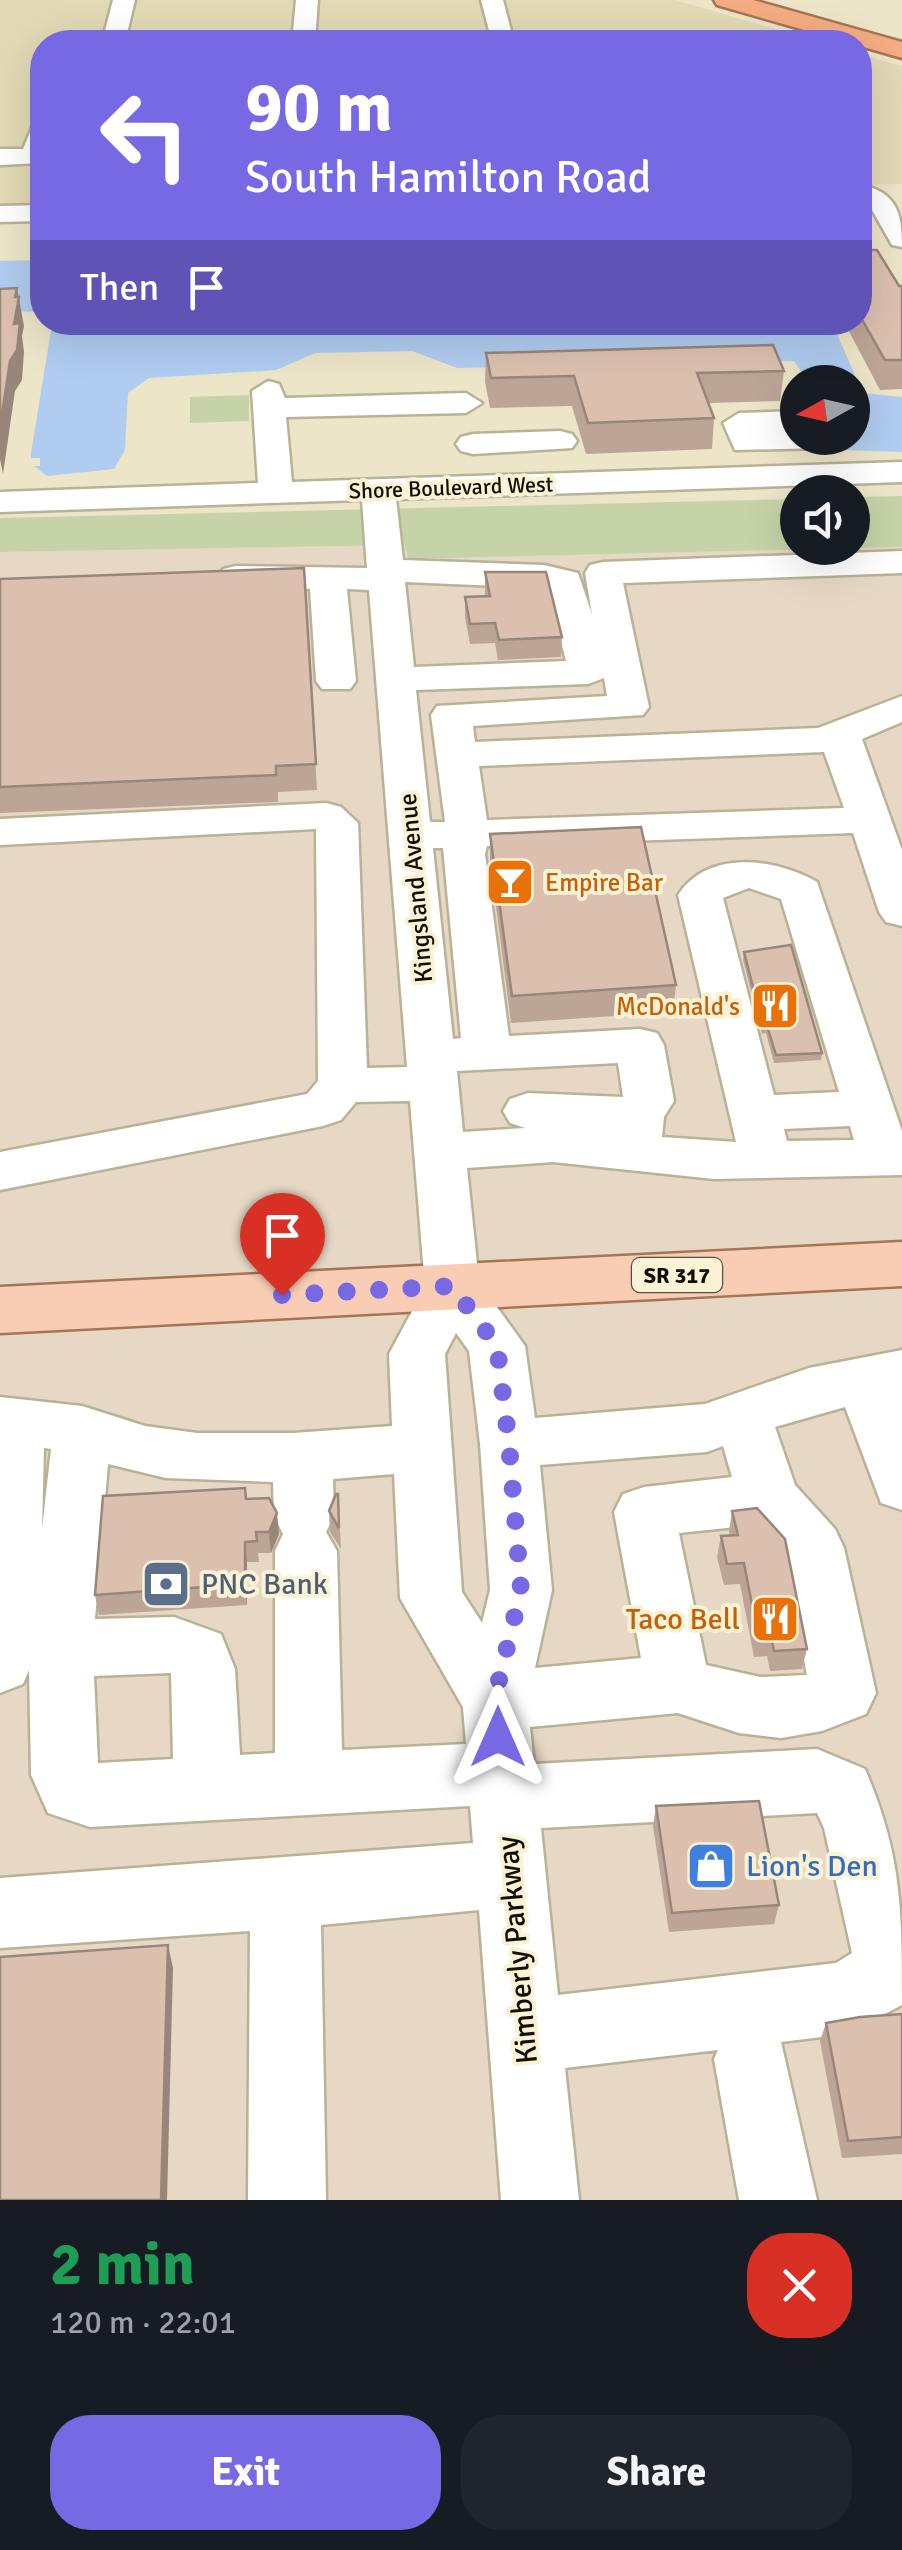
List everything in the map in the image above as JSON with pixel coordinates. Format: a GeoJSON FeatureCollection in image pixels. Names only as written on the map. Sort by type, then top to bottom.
{"type":"FeatureCollection","features":[{"type":"Feature","properties":{"kind":"highway"},"geometry":{"type":"LineString","coordinates":[[726,0],[832,30]]}},
{"type":"Feature","properties":{"kind":"highway"},"geometry":{"type":"LineString","coordinates":[[811,0],[902,25]]}},
{"type":"Feature","properties":{"kind":"highway"},"geometry":{"type":"LineString","coordinates":[[872,41],[902,50]]}},
{"type":"Feature","properties":{"kind":"main road","name":"SR 317"},"geometry":{"type":"LineString","coordinates":[[0,1310],[902,1264]]}},
{"type":"Feature","properties":{"kind":"street"},"geometry":{"type":"LineString","coordinates":[[117,30],[124,0]]}},
{"type":"Feature","properties":{"kind":"street"},"geometry":{"type":"LineString","coordinates":[[305,30],[307,0]]}},
{"type":"Feature","properties":{"kind":"street"},"geometry":{"type":"LineString","coordinates":[[492,0],[500,30]]}},
{"type":"Feature","properties":{"kind":"street"},"geometry":{"type":"LineString","coordinates":[[0,158],[30,162]]}},
{"type":"Feature","properties":{"kind":"street"},"geometry":{"type":"LineString","coordinates":[[872,196],[878,198],[899,227]]}},
{"type":"Feature","properties":{"kind":"street"},"geometry":{"type":"LineString","coordinates":[[0,214],[30,213]]}},
{"type":"Feature","properties":{"kind":"street"},"geometry":{"type":"LineString","coordinates":[[276,493],[269,399],[464,394],[480,486]]}},
{"type":"Feature","properties":{"kind":"street"},"geometry":{"type":"LineString","coordinates":[[473,444],[560,441]]}},
{"type":"Feature","properties":{"kind":"street"},"geometry":{"type":"LineString","coordinates":[[822,455],[832,474]]}},
{"type":"Feature","properties":{"kind":"street","name":"Shore Boulevard West"},"geometry":{"type":"LineString","coordinates":[[0,502],[902,472]]}},
{"type":"Feature","properties":{"kind":"street","name":"Kingsland Avenue"},"geometry":{"type":"LineString","coordinates":[[378,490],[452,1286]]}},
{"type":"Feature","properties":{"kind":"street"},"geometry":{"type":"LineString","coordinates":[[636,748],[603,573],[902,562]]}},
{"type":"Feature","properties":{"kind":"street"},"geometry":{"type":"LineString","coordinates":[[193,579],[386,574],[544,576],[565,581],[588,672],[397,698]]}},
{"type":"Feature","properties":{"kind":"street"},"geometry":{"type":"LineString","coordinates":[[327,576],[336,681]]}},
{"type":"Feature","properties":{"kind":"street"},"geometry":{"type":"LineString","coordinates":[[397,698],[451,714],[628,707]]}},
{"type":"Feature","properties":{"kind":"street"},"geometry":{"type":"LineString","coordinates":[[457,755],[824,740],[902,708]]}},
{"type":"Feature","properties":{"kind":"street"},"geometry":{"type":"LineString","coordinates":[[451,714],[468,834],[463,854],[487,1053]]}},
{"type":"Feature","properties":{"kind":"street"},"geometry":{"type":"LineString","coordinates":[[839,733],[902,912]]}},
{"type":"Feature","properties":{"kind":"street"},"geometry":{"type":"LineString","coordinates":[[0,832],[326,816],[336,823],[343,1086]]}},
{"type":"Feature","properties":{"kind":"street"},"geometry":{"type":"LineString","coordinates":[[410,836],[870,820]]}},
{"type":"Feature","properties":{"kind":"street"},"geometry":{"type":"LineString","coordinates":[[784,824],[801,892],[869,1108],[894,1157]]}},
{"type":"Feature","properties":{"kind":"street"},"geometry":{"type":"LineString","coordinates":[[683,827],[760,1137]]}},
{"type":"Feature","properties":{"kind":"street"},"geometry":{"type":"LineString","coordinates":[[700,896],[713,880],[754,875],[783,879],[801,892]]}},
{"type":"Feature","properties":{"kind":"street"},"geometry":{"type":"LineString","coordinates":[[0,1170],[324,1108],[343,1086],[431,1070],[487,1053],[640,1045],[649,1101],[637,1135]]}},
{"type":"Feature","properties":{"kind":"street"},"geometry":{"type":"LineString","coordinates":[[760,1137],[869,1108]]}},
{"type":"Feature","properties":{"kind":"street"},"geometry":{"type":"LineString","coordinates":[[528,1111],[637,1135]]}},
{"type":"Feature","properties":{"kind":"street"},"geometry":{"type":"LineString","coordinates":[[438,1152],[637,1135],[760,1137],[894,1157]]}},
{"type":"Feature","properties":{"kind":"street","name":"Kimberly Parkway"},"geometry":{"type":"LineString","coordinates":[[494,1701],[432,1598],[417,1354],[452,1286],[497,1346],[509,1444],[521,1590],[494,1701],[540,2200]]}},
{"type":"Feature","properties":{"kind":"street"},"geometry":{"type":"LineString","coordinates":[[509,1444],[707,1428],[809,1391],[883,1376],[902,1485]]}},
{"type":"Feature","properties":{"kind":"street"},"geometry":{"type":"LineString","coordinates":[[494,1701],[678,1684],[742,1706],[786,1710],[826,1702],[843,1693],[812,1548],[769,1498],[742,1414]]}},
{"type":"Feature","properties":{"kind":"street"},"geometry":{"type":"LineString","coordinates":[[420,1448],[216,1460],[158,1453],[82,1430],[8,1420],[6,1511],[31,1656],[72,1791],[90,1795],[309,1783],[817,1781],[841,1791],[857,1821],[889,1947],[882,1976],[846,1998],[525,2036]]}},
{"type":"Feature","properties":{"kind":"street"},"geometry":{"type":"LineString","coordinates":[[31,1656],[82,1430]]}},
{"type":"Feature","properties":{"kind":"street"},"geometry":{"type":"LineString","coordinates":[[302,1455],[309,1783]]}},
{"type":"Feature","properties":{"kind":"street"},"geometry":{"type":"LineString","coordinates":[[678,1684],[644,1512],[769,1498]]}},
{"type":"Feature","properties":{"kind":"street"},"geometry":{"type":"LineString","coordinates":[[31,1656],[174,1645],[198,1654],[204,1669],[208,1789]]}},
{"type":"Feature","properties":{"kind":"street"},"geometry":{"type":"LineString","coordinates":[[0,1913],[285,1894],[510,1873]]}},
{"type":"Feature","properties":{"kind":"street"},"geometry":{"type":"LineString","coordinates":[[285,1894],[287,2200]]}},
{"type":"Feature","properties":{"kind":"street"},"geometry":{"type":"LineString","coordinates":[[751,2059],[778,2200]]}},
{"type":"Feature","properties":{"kind":"shaded area"},"geometry":{"type":"Polygon","coordinates":[[[0,0],[675,0],[779,30],[30,30],[30,209],[0,210],[0,0]]]}},
{"type":"Feature","properties":{"kind":"shaded area"},"geometry":{"type":"Polygon","coordinates":[[[872,57],[902,66],[902,184],[872,185],[872,57]]]}},
{"type":"Feature","properties":{"kind":"shaded area"},"geometry":{"type":"Polygon","coordinates":[[[406,545],[409,559],[780,550],[780,565],[870,565],[870,548],[902,547],[902,2200],[0,2200],[0,552],[406,545]]]}},
{"type":"Feature","properties":{"kind":"green space"},"geometry":{"type":"Polygon","coordinates":[[[249,395],[249,421],[190,423],[190,397],[249,395]]]}},
{"type":"Feature","properties":{"kind":"green space"},"geometry":{"type":"Polygon","coordinates":[[[902,496],[902,547],[870,548],[870,497],[902,496]]]}},
{"type":"Feature","properties":{"kind":"green space"},"geometry":{"type":"Polygon","coordinates":[[[780,499],[780,550],[408,559],[405,545],[0,552],[0,518],[780,499]]]}},
{"type":"Feature","properties":{"kind":"water"},"geometry":{"type":"Polygon","coordinates":[[[30,260],[30,312],[0,311],[0,261],[30,260]]]}},
{"type":"Feature","properties":{"kind":"water"},"geometry":{"type":"Polygon","coordinates":[[[50,335],[837,335],[851,365],[797,365],[794,361],[457,368],[412,351],[315,353],[276,370],[149,378],[128,393],[125,450],[114,469],[47,476],[34,466],[40,466],[40,458],[31,458],[50,335]]]}},
{"type":"Feature","properties":{"kind":"water"},"geometry":{"type":"Polygon","coordinates":[[[870,394],[902,397],[902,452],[870,451],[870,394]]]}},
{"type":"Feature","properties":{"kind":"building"},"geometry":{"type":"Polygon","coordinates":[[[872,250],[877,250],[902,286],[902,360],[885,360],[871,335],[872,250]]]}},
{"type":"Feature","properties":{"kind":"building"},"geometry":{"type":"Polygon","coordinates":[[[17,288],[17,350],[10,361],[0,427],[0,289],[17,288]]]}},
{"type":"Feature","properties":{"kind":"building"},"geometry":{"type":"Polygon","coordinates":[[[773,345],[781,365],[780,371],[697,373],[714,418],[588,423],[574,376],[491,378],[486,353],[773,345]]]}},
{"type":"Feature","properties":{"kind":"building"},"geometry":{"type":"Polygon","coordinates":[[[304,568],[316,764],[276,766],[276,775],[0,787],[0,579],[304,568]]]}},
{"type":"Feature","properties":{"kind":"building"},"geometry":{"type":"Polygon","coordinates":[[[485,572],[546,572],[562,637],[499,640],[495,623],[470,624],[465,597],[490,596],[485,572]]]}},
{"type":"Feature","properties":{"kind":"building"},"geometry":{"type":"Polygon","coordinates":[[[641,827],[676,985],[512,996],[490,834],[641,827]]]}},
{"type":"Feature","properties":{"kind":"building","name":"McDonald's"},"geometry":{"type":"Polygon","coordinates":[[[791,945],[822,1053],[776,1055],[767,1026],[763,1026],[744,952],[791,945]]]}},
{"type":"Feature","properties":{"kind":"building","name":"PNC Bank"},"geometry":{"type":"Polygon","coordinates":[[[245,1488],[246,1499],[269,1498],[277,1513],[269,1532],[256,1532],[257,1541],[245,1542],[245,1584],[95,1595],[103,1496],[245,1488]]]}},
{"type":"Feature","properties":{"kind":"building"},"geometry":{"type":"Polygon","coordinates":[[[338,1494],[339,1528],[329,1511],[338,1494]]]}},
{"type":"Feature","properties":{"kind":"building","name":"Taco Bell"},"geometry":{"type":"Polygon","coordinates":[[[757,1508],[785,1539],[807,1649],[774,1651],[771,1636],[758,1636],[744,1563],[727,1564],[721,1536],[738,1535],[732,1511],[757,1508]]]}},
{"type":"Feature","properties":{"kind":"building","name":"Lion's Den"},"geometry":{"type":"Polygon","coordinates":[[[759,1801],[779,1905],[672,1913],[656,1806],[759,1801]]]}},
{"type":"Feature","properties":{"kind":"building"},"geometry":{"type":"Polygon","coordinates":[[[168,1945],[161,2200],[0,2200],[0,1957],[168,1945]]]}},
{"type":"Feature","properties":{"kind":"building"},"geometry":{"type":"Polygon","coordinates":[[[902,2014],[902,2137],[848,2141],[826,2023],[902,2014]]]}},
{"type":"Feature","properties":{"kind":"place","name":"Empire Bar"},"geometry":{"type":"Point","coordinates":[510,882]}},
{"type":"Feature","properties":{"kind":"place","name":"McDonald's"},"geometry":{"type":"Point","coordinates":[775,1006]}},
{"type":"Feature","properties":{"kind":"place","name":"PNC Bank"},"geometry":{"type":"Point","coordinates":[166,1584]}},
{"type":"Feature","properties":{"kind":"place","name":"Taco Bell"},"geometry":{"type":"Point","coordinates":[775,1619]}},
{"type":"Feature","properties":{"kind":"place","name":"Lion's Den"},"geometry":{"type":"Point","coordinates":[711,1866]}},
{"type":"Feature","properties":{"kind":"route"},"geometry":{"type":"LineString","coordinates":[[282,1295],[452,1286],[497,1346],[521,1590],[494,1701],[498,1737]]}}]}
